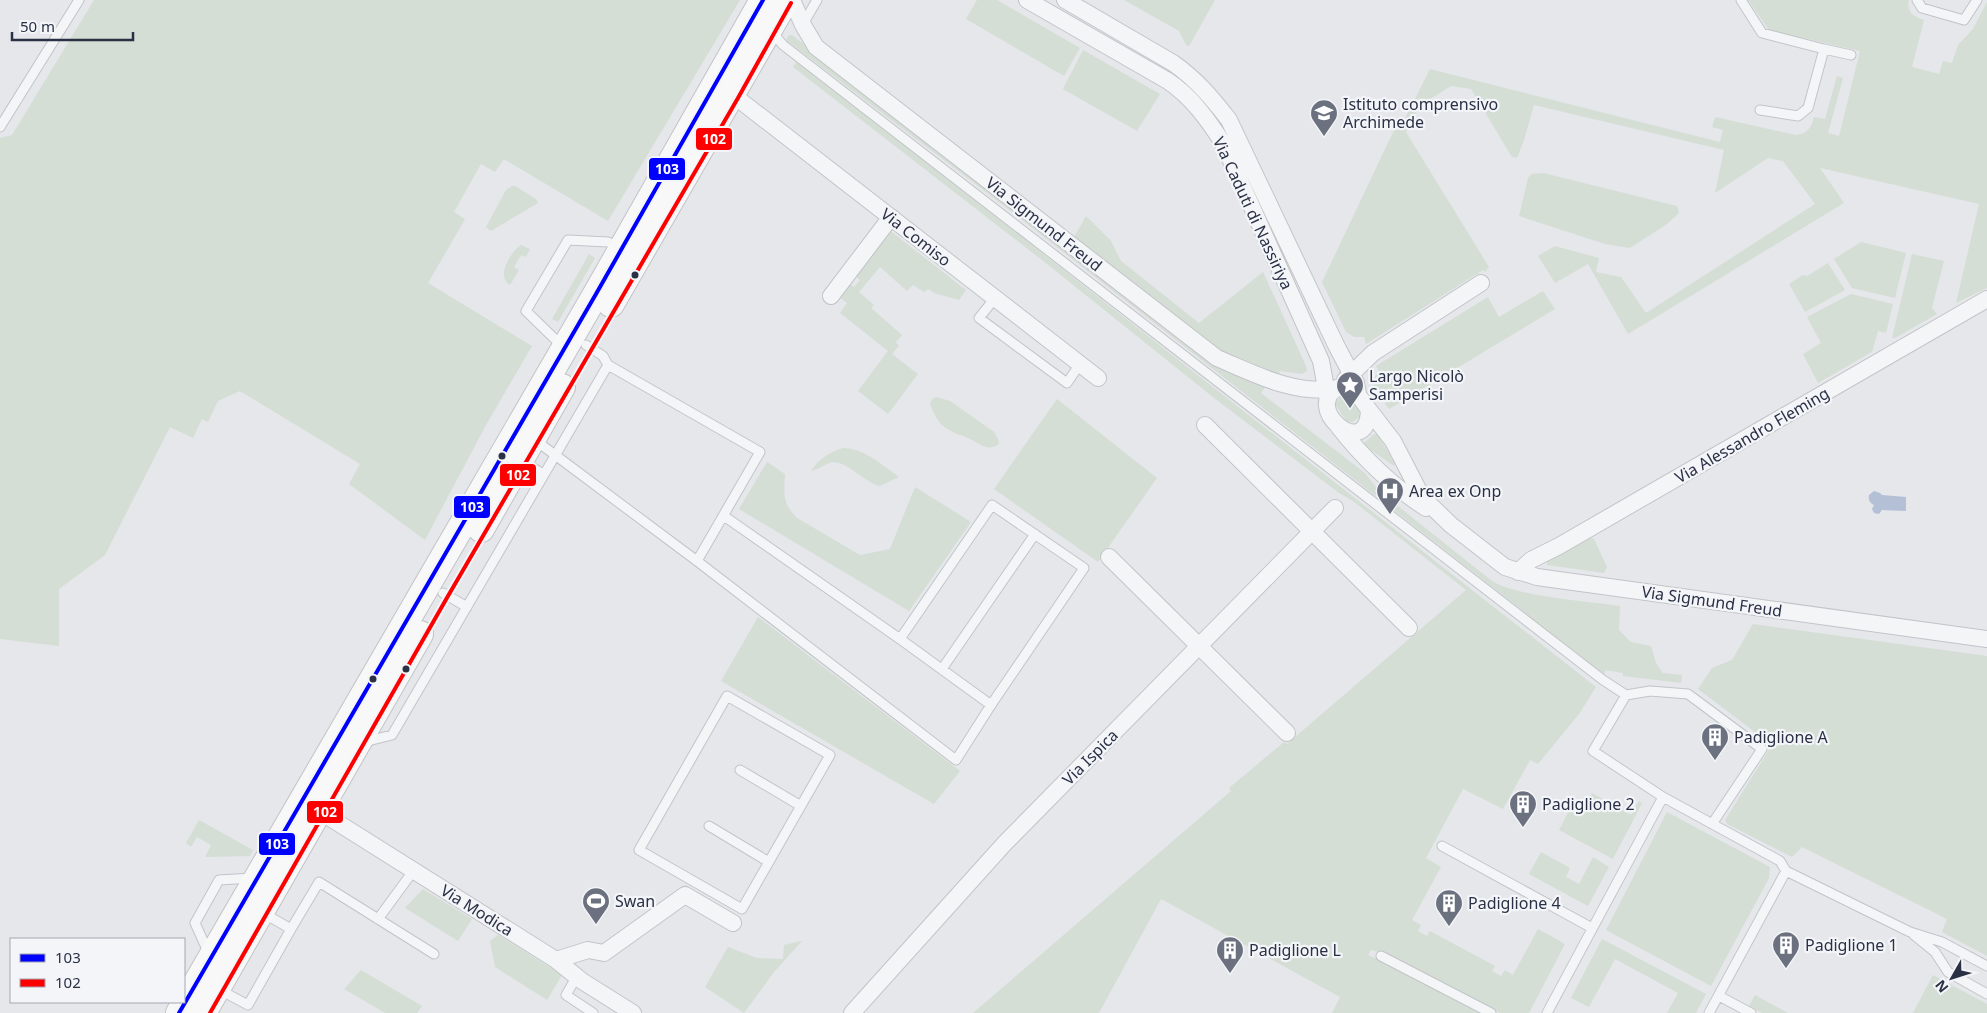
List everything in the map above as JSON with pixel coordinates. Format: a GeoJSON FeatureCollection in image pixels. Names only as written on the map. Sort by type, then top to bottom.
{"type":"FeatureCollection","features":[{"type":"Feature","properties":{"kind":"main road"},"geometry":{"type":"LineString","coordinates":[[203,1013],[527,449],[621,248],[763,0]]}},
{"type":"Feature","properties":{"kind":"main road"},"geometry":{"type":"LineString","coordinates":[[185,1002],[257,878],[575,346],[733,95],[786,0]]}},
{"type":"Feature","properties":{"kind":"street","name":"Via Sigmund Freud"},"geometry":{"type":"LineString","coordinates":[[792,0],[816,47],[1217,358],[1289,388],[1332,391],[1352,389],[1360,373]]}},
{"type":"Feature","properties":{"kind":"street","name":"Via Caduti di Nassiriya"},"geometry":{"type":"LineString","coordinates":[[1027,0],[1168,81],[1180,89],[1204,115],[1224,145],[1321,360],[1332,391],[1328,409],[1338,426],[1353,445],[1380,472],[1417,503],[1452,525]]}},
{"type":"Feature","properties":{"kind":"street","name":"Via Caduti di Nassiriya"},"geometry":{"type":"LineString","coordinates":[[1065,0],[1173,62],[1204,88],[1229,120],[1336,345],[1360,373],[1369,410],[1393,441],[1422,496],[1452,525]]}},
{"type":"Feature","properties":{"kind":"street"},"geometry":{"type":"LineString","coordinates":[[769,30],[803,24]]}},
{"type":"Feature","properties":{"kind":"street","name":"Via Comiso"},"geometry":{"type":"LineString","coordinates":[[733,95],[1098,378]]}},
{"type":"Feature","properties":{"kind":"street"},"geometry":{"type":"LineString","coordinates":[[831,296],[891,217]]}},
{"type":"Feature","properties":{"kind":"street"},"geometry":{"type":"LineString","coordinates":[[1336,345],[1348,354],[1357,355],[1360,373],[1481,283]]}},
{"type":"Feature","properties":{"kind":"street","name":"Via Alessandro Fleming"},"geometry":{"type":"LineString","coordinates":[[1518,572],[1531,560],[1568,541],[1987,299]]}},
{"type":"Feature","properties":{"kind":"street"},"geometry":{"type":"LineString","coordinates":[[1338,426],[1345,432],[1352,433],[1361,430],[1366,425],[1369,410]]}},
{"type":"Feature","properties":{"kind":"street"},"geometry":{"type":"LineString","coordinates":[[1205,425],[1409,628]]}},
{"type":"Feature","properties":{"kind":"street","name":"Via Ispica"},"geometry":{"type":"LineString","coordinates":[[852,1013],[1005,843],[1335,508]]}},
{"type":"Feature","properties":{"kind":"street","name":"Via Sigmund Freud"},"geometry":{"type":"LineString","coordinates":[[1452,525],[1505,567],[1537,577],[1987,639]]}},
{"type":"Feature","properties":{"kind":"street"},"geometry":{"type":"LineString","coordinates":[[1109,557],[1287,733]]}},
{"type":"Feature","properties":{"kind":"street","name":"Via Modica"},"geometry":{"type":"LineString","coordinates":[[319,811],[556,960],[633,1013]]}},
{"type":"Feature","properties":{"kind":"street"},"geometry":{"type":"LineString","coordinates":[[556,960],[588,950],[604,953],[689,888],[733,923]]}},
{"type":"Feature","properties":{"kind":"lane"},"geometry":{"type":"LineString","coordinates":[[0,127],[79,0]]}},
{"type":"Feature","properties":{"kind":"lane"},"geometry":{"type":"LineString","coordinates":[[803,24],[816,0]]}},
{"type":"Feature","properties":{"kind":"lane"},"geometry":{"type":"LineString","coordinates":[[1741,0],[1762,33],[1851,55]]}},
{"type":"Feature","properties":{"kind":"lane"},"geometry":{"type":"LineString","coordinates":[[1917,0],[1922,8],[1964,20],[1977,0]]}},
{"type":"Feature","properties":{"kind":"lane"},"geometry":{"type":"LineString","coordinates":[[769,30],[783,46],[1603,680],[1626,695],[1650,691],[1688,694],[1762,749],[1712,824]]}},
{"type":"Feature","properties":{"kind":"lane"},"geometry":{"type":"LineString","coordinates":[[1760,110],[1798,116],[1808,108],[1824,49]]}},
{"type":"Feature","properties":{"kind":"lane"},"geometry":{"type":"LineString","coordinates":[[621,248],[608,242],[568,240],[526,311],[575,346],[603,356],[608,365],[760,452],[697,560]]}},
{"type":"Feature","properties":{"kind":"lane"},"geometry":{"type":"LineString","coordinates":[[995,298],[980,318],[1067,383],[1080,364]]}},
{"type":"Feature","properties":{"kind":"lane"},"geometry":{"type":"LineString","coordinates":[[357,744],[392,735],[608,365]]}},
{"type":"Feature","properties":{"kind":"lane"},"geometry":{"type":"LineString","coordinates":[[527,449],[555,454],[697,560],[956,760],[1084,568],[992,505],[900,639]]}},
{"type":"Feature","properties":{"kind":"lane"},"geometry":{"type":"LineString","coordinates":[[527,449],[543,474]]}},
{"type":"Feature","properties":{"kind":"lane"},"geometry":{"type":"LineString","coordinates":[[724,516],[991,705]]}},
{"type":"Feature","properties":{"kind":"lane"},"geometry":{"type":"LineString","coordinates":[[942,670],[1035,534]]}},
{"type":"Feature","properties":{"kind":"lane"},"geometry":{"type":"LineString","coordinates":[[443,593],[467,606]]}},
{"type":"Feature","properties":{"kind":"lane"},"geometry":{"type":"LineString","coordinates":[[1626,695],[1593,751],[1663,797],[1780,861],[1786,870],[1910,932],[1942,942],[1987,966]]}},
{"type":"Feature","properties":{"kind":"lane"},"geometry":{"type":"LineString","coordinates":[[727,696],[830,756],[769,862],[742,910],[689,888],[639,850],[727,696]]}},
{"type":"Feature","properties":{"kind":"lane"},"geometry":{"type":"LineString","coordinates":[[740,770],[801,806]]}},
{"type":"Feature","properties":{"kind":"lane"},"geometry":{"type":"LineString","coordinates":[[1547,1013],[1663,797]]}},
{"type":"Feature","properties":{"kind":"lane"},"geometry":{"type":"LineString","coordinates":[[709,826],[769,862]]}},
{"type":"Feature","properties":{"kind":"lane"},"geometry":{"type":"LineString","coordinates":[[1442,846],[1592,928]]}},
{"type":"Feature","properties":{"kind":"lane"},"geometry":{"type":"LineString","coordinates":[[378,919],[414,870]]}},
{"type":"Feature","properties":{"kind":"lane"},"geometry":{"type":"LineString","coordinates":[[1709,1013],[1786,870]]}},
{"type":"Feature","properties":{"kind":"lane"},"geometry":{"type":"LineString","coordinates":[[218,988],[248,1005],[318,882],[434,954]]}},
{"type":"Feature","properties":{"kind":"lane"},"geometry":{"type":"LineString","coordinates":[[261,912],[291,929]]}},
{"type":"Feature","properties":{"kind":"lane"},"geometry":{"type":"LineString","coordinates":[[1910,932],[1935,952],[1948,972],[1987,994]]}},
{"type":"Feature","properties":{"kind":"lane"},"geometry":{"type":"LineString","coordinates":[[1381,956],[1492,1013]]}},
{"type":"Feature","properties":{"kind":"lane"},"geometry":{"type":"LineString","coordinates":[[577,976],[566,995],[593,1013]]}},
{"type":"Feature","properties":{"kind":"lane"},"geometry":{"type":"LineString","coordinates":[[1719,996],[1750,1013]]}},
{"type":"Feature","properties":{"kind":"shaded area"},"geometry":{"type":"Polygon","coordinates":[[[94,0],[740,0],[608,221],[504,159],[495,172],[481,164],[454,212],[465,219],[428,283],[532,346],[486,425],[425,540],[349,484],[360,464],[240,391],[218,401],[208,422],[202,419],[193,438],[170,427],[105,555],[59,589],[59,646],[0,639],[0,138],[12,135],[94,0]]]}},
{"type":"Feature","properties":{"kind":"shaded area"},"geometry":{"type":"Polygon","coordinates":[[[977,0],[997,0],[1080,48],[1064,76],[966,19],[977,0]]]}},
{"type":"Feature","properties":{"kind":"shaded area"},"geometry":{"type":"Polygon","coordinates":[[[1124,0],[1215,0],[1189,46],[1186,45],[1179,31],[1124,0]]]}},
{"type":"Feature","properties":{"kind":"shaded area"},"geometry":{"type":"Polygon","coordinates":[[[1748,0],[1909,0],[1908,4],[1911,13],[1924,20],[1912,67],[1939,74],[1943,61],[1952,63],[1958,45],[1973,29],[1987,2],[1987,288],[1956,303],[1979,204],[1820,168],[1844,203],[1628,334],[1588,264],[1555,283],[1538,256],[1555,246],[1599,258],[1596,272],[1621,277],[1646,313],[1815,204],[1783,161],[1768,158],[1715,193],[1724,150],[1534,105],[1517,158],[1512,157],[1471,89],[1451,86],[1419,106],[1406,132],[1489,267],[1485,272],[1483,270],[1366,344],[1364,337],[1354,337],[1346,332],[1322,282],[1395,128],[1399,130],[1430,69],[1720,142],[1723,130],[1712,127],[1715,117],[1796,135],[1806,132],[1812,124],[1814,117],[1825,119],[1837,76],[1843,78],[1828,133],[1839,136],[1860,51],[1769,30],[1748,0]]]}},
{"type":"Feature","properties":{"kind":"shaded area"},"geometry":{"type":"Polygon","coordinates":[[[789,35],[792,35],[1228,373],[1232,372],[1266,386],[1261,393],[1365,473],[1379,491],[1492,581],[1535,595],[1620,606],[1619,630],[1631,642],[1651,646],[1656,663],[1663,673],[1682,675],[1681,683],[1623,676],[1623,673],[1606,670],[1604,674],[1008,209],[786,40],[789,35]]]}},
{"type":"Feature","properties":{"kind":"shaded area"},"geometry":{"type":"Polygon","coordinates":[[[1083,50],[1160,94],[1137,131],[1063,89],[1083,50]]]}},
{"type":"Feature","properties":{"kind":"shaded area"},"geometry":{"type":"Polygon","coordinates":[[[797,61],[1596,687],[1579,714],[1538,764],[1530,760],[1503,809],[1463,789],[1426,858],[1441,867],[1412,920],[1421,925],[1418,931],[1427,936],[1430,931],[1495,966],[1492,971],[1501,976],[1505,970],[1513,975],[1538,929],[1565,944],[1529,1013],[1500,1013],[1401,961],[1384,953],[1371,950],[1368,955],[1395,967],[1480,1013],[1332,1013],[1340,997],[1161,899],[1099,1013],[973,1013],[1231,791],[1229,788],[1284,742],[1287,744],[1466,590],[1353,501],[1339,493],[1214,398],[1042,260],[793,67],[797,61]]]}},
{"type":"Feature","properties":{"kind":"shaded area"},"geometry":{"type":"Polygon","coordinates":[[[1543,173],[1677,206],[1679,213],[1667,224],[1630,248],[1605,244],[1519,216],[1528,178],[1531,174],[1543,173]]]}},
{"type":"Feature","properties":{"kind":"shaded area"},"geometry":{"type":"Polygon","coordinates":[[[512,186],[536,199],[538,203],[491,231],[486,227],[506,190],[512,186]]]}},
{"type":"Feature","properties":{"kind":"shaded area"},"geometry":{"type":"Polygon","coordinates":[[[1086,216],[1111,241],[1121,261],[1199,323],[1263,272],[1307,371],[1302,374],[1280,371],[1278,375],[1224,355],[1073,239],[1086,216]]]}},
{"type":"Feature","properties":{"kind":"shaded area"},"geometry":{"type":"Polygon","coordinates":[[[888,229],[966,290],[959,300],[934,293],[928,289],[924,292],[913,285],[907,291],[880,267],[859,292],[874,305],[871,308],[902,335],[896,342],[899,346],[892,354],[918,374],[888,414],[858,391],[888,351],[840,313],[847,303],[838,296],[848,283],[854,287],[860,280],[854,275],[888,229]]]}},
{"type":"Feature","properties":{"kind":"shaded area"},"geometry":{"type":"Polygon","coordinates":[[[1861,242],[1906,253],[1895,298],[1852,288],[1834,259],[1861,242]]]}},
{"type":"Feature","properties":{"kind":"shaded area"},"geometry":{"type":"Polygon","coordinates":[[[521,245],[530,249],[526,257],[521,255],[514,267],[519,270],[510,285],[504,276],[504,270],[509,258],[521,245]]]}},
{"type":"Feature","properties":{"kind":"shaded area"},"geometry":{"type":"Polygon","coordinates":[[[589,254],[595,258],[558,322],[552,319],[589,254]]]}},
{"type":"Feature","properties":{"kind":"shaded area"},"geometry":{"type":"Polygon","coordinates":[[[1912,254],[1944,261],[1932,308],[1937,314],[1892,338],[1912,254]]]}},
{"type":"Feature","properties":{"kind":"shaded area"},"geometry":{"type":"Polygon","coordinates":[[[1828,263],[1845,290],[1805,312],[1789,284],[1828,263]]]}},
{"type":"Feature","properties":{"kind":"shaded area"},"geometry":{"type":"Polygon","coordinates":[[[1543,291],[1555,309],[1389,409],[1374,387],[1373,379],[1379,371],[1376,366],[1488,297],[1499,317],[1543,291]]]}},
{"type":"Feature","properties":{"kind":"shaded area"},"geometry":{"type":"Polygon","coordinates":[[[1851,294],[1893,304],[1886,333],[1878,331],[1872,352],[1818,383],[1803,354],[1821,343],[1807,317],[1851,294]]]}},
{"type":"Feature","properties":{"kind":"shaded area"},"geometry":{"type":"Polygon","coordinates":[[[1342,395],[1352,400],[1358,410],[1360,417],[1352,422],[1347,422],[1335,404],[1342,395]]]}},
{"type":"Feature","properties":{"kind":"shaded area"},"geometry":{"type":"Polygon","coordinates":[[[936,397],[950,401],[994,432],[999,444],[991,447],[984,446],[942,425],[930,404],[932,399],[936,397]]]}},
{"type":"Feature","properties":{"kind":"shaded area"},"geometry":{"type":"Polygon","coordinates":[[[1057,399],[1157,478],[1098,562],[994,489],[1057,399]]]}},
{"type":"Feature","properties":{"kind":"shaded area"},"geometry":{"type":"Polygon","coordinates":[[[1374,434],[1378,435],[1395,464],[1394,466],[1365,446],[1364,443],[1374,434]]]}},
{"type":"Feature","properties":{"kind":"shaded area"},"geometry":{"type":"Polygon","coordinates":[[[843,448],[865,454],[899,477],[880,486],[844,465],[833,462],[811,471],[824,457],[843,448]]]}},
{"type":"Feature","properties":{"kind":"shaded area"},"geometry":{"type":"Polygon","coordinates":[[[767,462],[785,474],[786,503],[797,518],[860,555],[890,549],[915,487],[971,522],[909,611],[739,509],[767,462]]]}},
{"type":"Feature","properties":{"kind":"shaded area"},"geometry":{"type":"Polygon","coordinates":[[[1590,538],[1594,539],[1607,567],[1604,573],[1547,565],[1547,562],[1590,538]]]}},
{"type":"Feature","properties":{"kind":"shaded area"},"geometry":{"type":"Polygon","coordinates":[[[758,617],[960,771],[934,804],[721,681],[758,617]]]}},
{"type":"Feature","properties":{"kind":"shaded area"},"geometry":{"type":"Polygon","coordinates":[[[1753,624],[1987,656],[1987,956],[1942,932],[1947,919],[1802,847],[1792,857],[1727,824],[1725,820],[1772,745],[1698,689],[1712,668],[1732,660],[1753,624]]]}},
{"type":"Feature","properties":{"kind":"shaded area"},"geometry":{"type":"Polygon","coordinates":[[[1592,793],[1631,815],[1639,801],[1642,803],[1613,859],[1559,830],[1572,805],[1583,811],[1592,793]]]}},
{"type":"Feature","properties":{"kind":"shaded area"},"geometry":{"type":"Polygon","coordinates":[[[1667,812],[1770,867],[1769,878],[1711,986],[1606,930],[1667,812]]]}},
{"type":"Feature","properties":{"kind":"shaded area"},"geometry":{"type":"Polygon","coordinates":[[[199,820],[253,850],[250,856],[205,857],[211,845],[197,837],[191,847],[186,843],[199,820]]]}},
{"type":"Feature","properties":{"kind":"shaded area"},"geometry":{"type":"Polygon","coordinates":[[[1541,852],[1570,868],[1566,877],[1579,884],[1593,857],[1609,867],[1588,906],[1529,874],[1541,852]]]}},
{"type":"Feature","properties":{"kind":"shaded area"},"geometry":{"type":"Polygon","coordinates":[[[423,889],[472,919],[458,941],[405,908],[423,889]]]}},
{"type":"Feature","properties":{"kind":"shaded area"},"geometry":{"type":"Polygon","coordinates":[[[498,935],[562,975],[547,1000],[495,967],[490,941],[498,935]]]}},
{"type":"Feature","properties":{"kind":"shaded area"},"geometry":{"type":"Polygon","coordinates":[[[1602,939],[1706,994],[1696,1013],[1667,1013],[1678,993],[1615,959],[1589,1007],[1571,998],[1602,939]]]}},
{"type":"Feature","properties":{"kind":"shaded area"},"geometry":{"type":"Polygon","coordinates":[[[802,941],[774,972],[744,1013],[705,987],[728,947],[757,958],[783,959],[784,945],[802,941]]]}},
{"type":"Feature","properties":{"kind":"shaded area"},"geometry":{"type":"Polygon","coordinates":[[[361,970],[422,1006],[417,1013],[385,1013],[344,989],[361,970]]]}},
{"type":"Feature","properties":{"kind":"shaded area"},"geometry":{"type":"Polygon","coordinates":[[[1933,975],[1987,1004],[1987,1013],[1913,1013],[1933,975]]]}},
{"type":"Feature","properties":{"kind":"shaded area"},"geometry":{"type":"Polygon","coordinates":[[[1755,995],[1788,1013],[1762,1013],[1749,1006],[1755,995]]]}},
{"type":"Feature","properties":{"kind":"water"},"geometry":{"type":"Polygon","coordinates":[[[1874,491],[1882,495],[1906,497],[1906,511],[1882,510],[1879,514],[1874,513],[1872,509],[1874,505],[1870,501],[1869,495],[1874,491]]]}},
{"type":"Feature","properties":{"kind":"transit line","name":"103"},"geometry":{"type":"LineString","coordinates":[[185,1003],[596,294],[763,0]]}},
{"type":"Feature","properties":{"kind":"transit line","name":"102"},"geometry":{"type":"LineString","coordinates":[[210,1013],[448,596],[738,98],[791,3]]}},
{"type":"Feature","properties":{"kind":"transit line","name":"103"},"geometry":{"type":"LineString","coordinates":[[179,1013],[185,1003]]}},
{"type":"Feature","properties":{"kind":"place","name":"Istituto comprensivo Archimede"},"geometry":{"type":"Point","coordinates":[1324,137]}},
{"type":"Feature","properties":{"kind":"place","name":"Largo Nicolò Samperisi"},"geometry":{"type":"Point","coordinates":[1350,409]}},
{"type":"Feature","properties":{"kind":"place","name":"Area ex Onp"},"geometry":{"type":"Point","coordinates":[1390,515]}},
{"type":"Feature","properties":{"kind":"place","name":"Padiglione A"},"geometry":{"type":"Point","coordinates":[1715,761]}},
{"type":"Feature","properties":{"kind":"place","name":"Padiglione 2"},"geometry":{"type":"Point","coordinates":[1523,828]}},
{"type":"Feature","properties":{"kind":"place","name":"Swan"},"geometry":{"type":"Point","coordinates":[596,925]}},
{"type":"Feature","properties":{"kind":"place","name":"Padiglione 4"},"geometry":{"type":"Point","coordinates":[1449,927]}},
{"type":"Feature","properties":{"kind":"place","name":"Padiglione 1"},"geometry":{"type":"Point","coordinates":[1786,969]}},
{"type":"Feature","properties":{"kind":"place","name":"Padiglione L"},"geometry":{"type":"Point","coordinates":[1230,974]}}]}
